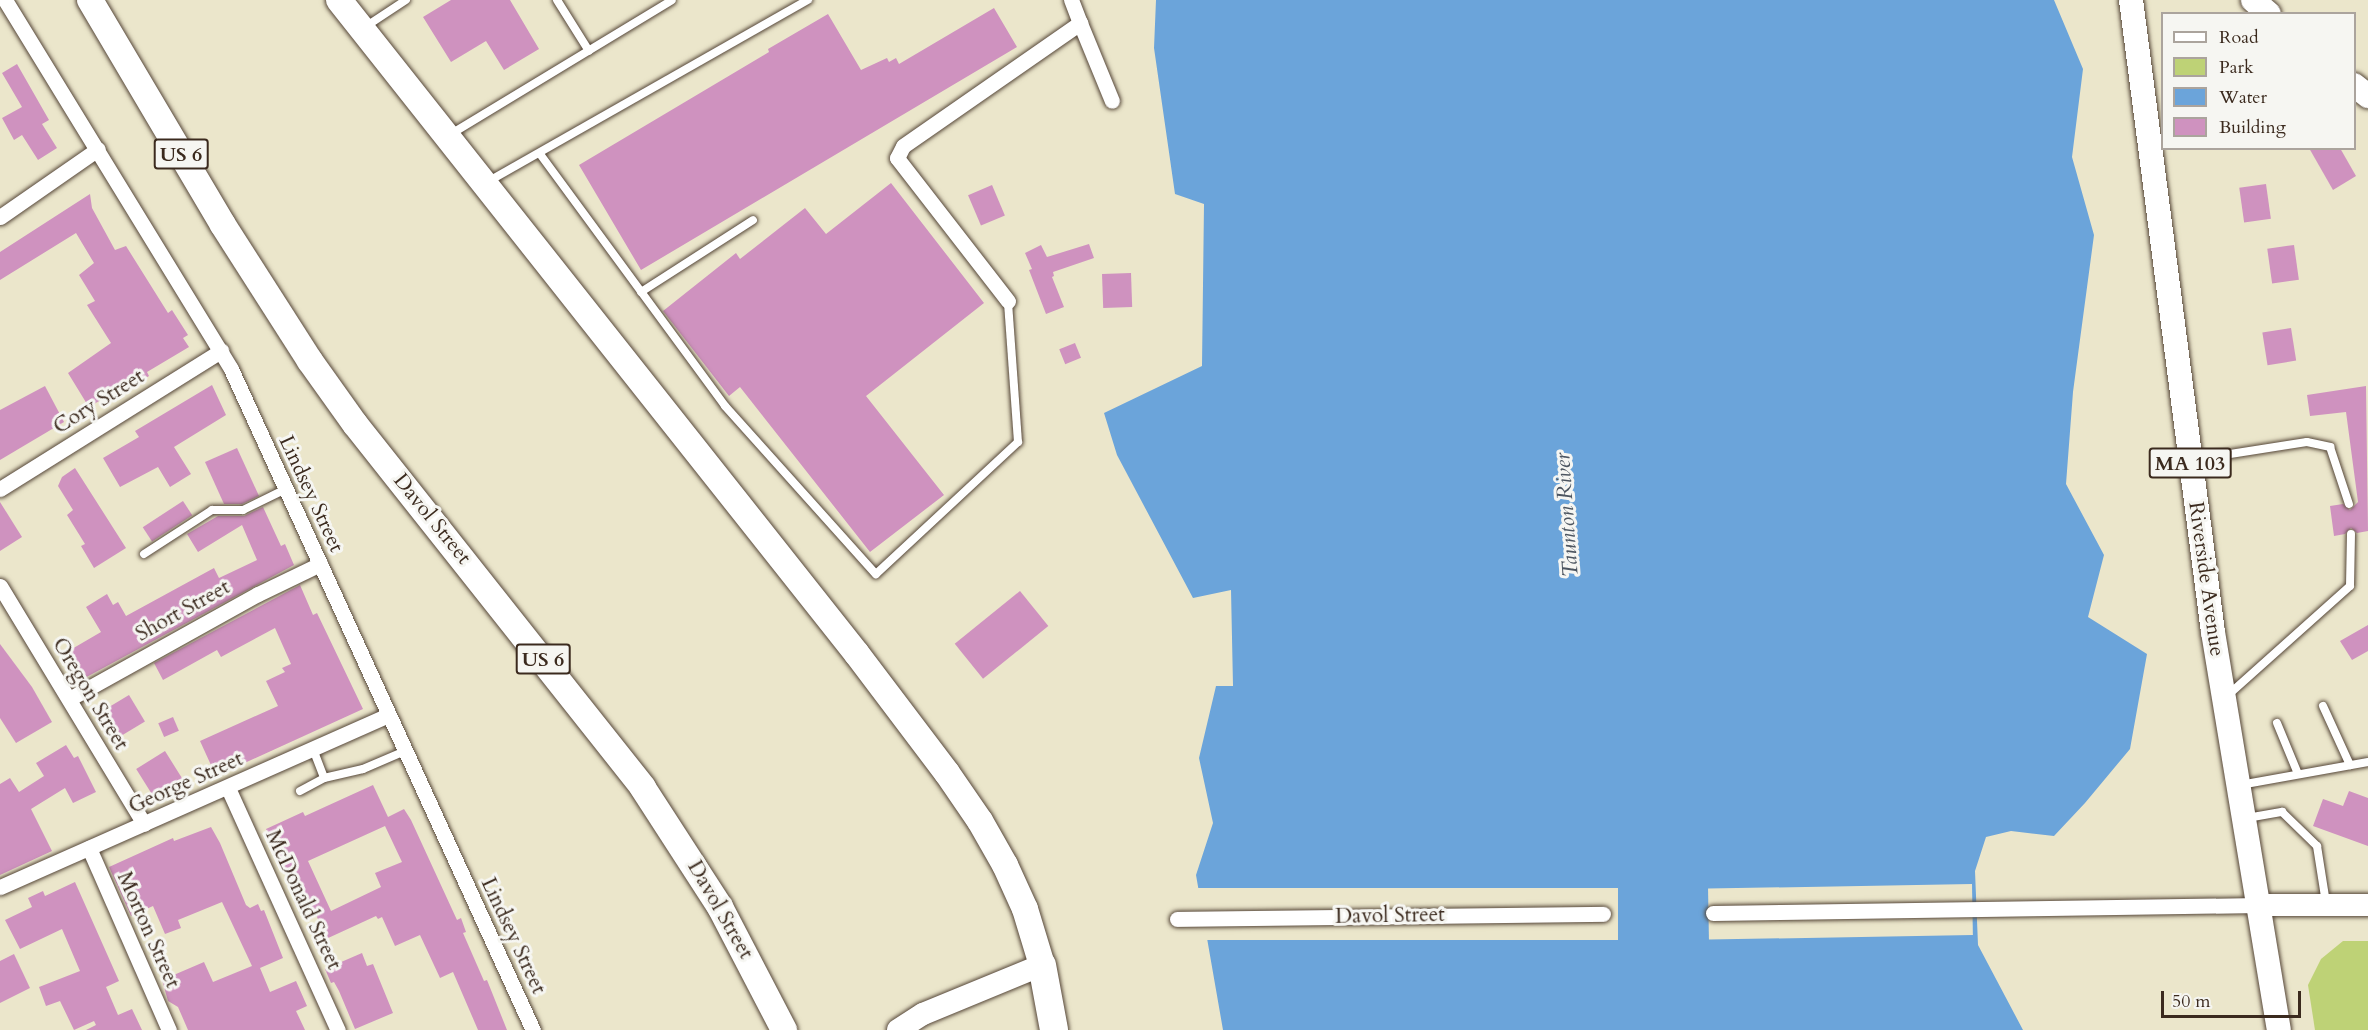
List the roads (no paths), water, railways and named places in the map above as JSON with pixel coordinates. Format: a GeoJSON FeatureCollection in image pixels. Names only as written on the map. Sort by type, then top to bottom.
{"type":"FeatureCollection","features":[{"type":"Feature","properties":{"kind":"highway","name":"Davol Street"},"geometry":{"type":"LineString","coordinates":[[90,0],[223,225],[310,361],[355,424],[643,788],[720,907],[784,1030]]}},
{"type":"Feature","properties":{"kind":"highway"},"geometry":{"type":"LineString","coordinates":[[339,0],[857,654],[954,783],[980,821],[1005,865],[1028,918],[1042,965],[1054,1030]]}},
{"type":"Feature","properties":{"kind":"main road"},"geometry":{"type":"LineString","coordinates":[[2253,0],[2267,12]]}},
{"type":"Feature","properties":{"kind":"main road","name":"Riverside Avenue"},"geometry":{"type":"LineString","coordinates":[[2134,6],[2190,460],[2224,699],[2279,1030]]}},
{"type":"Feature","properties":{"kind":"main road"},"geometry":{"type":"LineString","coordinates":[[2356,86],[2368,96]]}},
{"type":"Feature","properties":{"kind":"main road"},"geometry":{"type":"LineString","coordinates":[[2260,905],[2368,905]]}},
{"type":"Feature","properties":{"kind":"main road"},"geometry":{"type":"LineString","coordinates":[[898,1030],[923,1014],[1042,965]]}},
{"type":"Feature","properties":{"kind":"street","name":"Lindsey Street"},"geometry":{"type":"LineString","coordinates":[[5,0],[221,351],[533,1030]]}},
{"type":"Feature","properties":{"kind":"street"},"geometry":{"type":"LineString","coordinates":[[1071,0],[1112,101]]}},
{"type":"Feature","properties":{"kind":"street"},"geometry":{"type":"LineString","coordinates":[[1008,301],[897,158],[903,146],[1080,23]]}},
{"type":"Feature","properties":{"kind":"street"},"geometry":{"type":"LineString","coordinates":[[0,218],[98,148]]}},
{"type":"Feature","properties":{"kind":"street","name":"Cory Street"},"geometry":{"type":"LineString","coordinates":[[0,489],[221,351]]}},
{"type":"Feature","properties":{"kind":"street","name":"Short Street"},"geometry":{"type":"LineString","coordinates":[[69,699],[229,610],[320,564]]}},
{"type":"Feature","properties":{"kind":"street","name":"Oregon Street"},"geometry":{"type":"LineString","coordinates":[[0,586],[144,824]]}},
{"type":"Feature","properties":{"kind":"street","name":"George Street"},"geometry":{"type":"LineString","coordinates":[[0,887],[228,788],[388,715]]}},
{"type":"Feature","properties":{"kind":"street","name":"McDonald Street"},"geometry":{"type":"LineString","coordinates":[[228,788],[338,1030]]}},
{"type":"Feature","properties":{"kind":"street","name":"Morton Street"},"geometry":{"type":"LineString","coordinates":[[89,848],[169,1030]]}},
{"type":"Feature","properties":{"kind":"street"},"geometry":{"type":"LineString","coordinates":[[1713,913],[2260,905]]}},
{"type":"Feature","properties":{"kind":"street","name":"Davol Street"},"geometry":{"type":"LineString","coordinates":[[1177,919],[1603,914]]}},
{"type":"Feature","properties":{"kind":"lane"},"geometry":{"type":"LineString","coordinates":[[362,30],[406,0]]}},
{"type":"Feature","properties":{"kind":"lane"},"geometry":{"type":"LineString","coordinates":[[557,0],[589,51]]}},
{"type":"Feature","properties":{"kind":"lane"},"geometry":{"type":"LineString","coordinates":[[485,183],[540,154],[808,0]]}},
{"type":"Feature","properties":{"kind":"lane"},"geometry":{"type":"LineString","coordinates":[[447,136],[669,1]]}},
{"type":"Feature","properties":{"kind":"lane"},"geometry":{"type":"LineString","coordinates":[[540,154],[725,406],[876,574],[1018,442],[1008,301]]}},
{"type":"Feature","properties":{"kind":"lane"},"geometry":{"type":"LineString","coordinates":[[641,292],[753,220]]}},
{"type":"Feature","properties":{"kind":"lane"},"geometry":{"type":"LineString","coordinates":[[2190,460],[2307,442],[2330,447],[2349,504]]}},
{"type":"Feature","properties":{"kind":"lane"},"geometry":{"type":"LineString","coordinates":[[144,554],[212,510],[243,510],[286,489]]}},
{"type":"Feature","properties":{"kind":"lane"},"geometry":{"type":"LineString","coordinates":[[2224,699],[2350,586],[2351,534]]}},
{"type":"Feature","properties":{"kind":"lane"},"geometry":{"type":"LineString","coordinates":[[2324,706],[2350,765]]}},
{"type":"Feature","properties":{"kind":"lane"},"geometry":{"type":"LineString","coordinates":[[2277,723],[2298,774]]}},
{"type":"Feature","properties":{"kind":"lane"},"geometry":{"type":"LineString","coordinates":[[313,749],[324,778]]}},
{"type":"Feature","properties":{"kind":"lane"},"geometry":{"type":"LineString","coordinates":[[300,791],[324,778],[363,769],[405,751]]}},
{"type":"Feature","properties":{"kind":"lane"},"geometry":{"type":"LineString","coordinates":[[2239,785],[2368,762]]}},
{"type":"Feature","properties":{"kind":"lane"},"geometry":{"type":"LineString","coordinates":[[2244,818],[2282,812],[2317,846],[2327,904]]}},
{"type":"Feature","properties":{"kind":"water","name":"Taunton River"},"geometry":{"type":"Polygon","coordinates":[[[1156,0],[2054,0],[2083,69],[2072,157],[2094,235],[2073,392],[2066,484],[2104,555],[2088,617],[2147,654],[2130,749],[2085,803],[2054,836],[2011,831],[1986,837],[1975,871],[1978,945],[2023,1030],[1223,1030],[1196,875],[1213,823],[1199,758],[1216,686],[1233,686],[1231,590],[1193,598],[1117,455],[1104,413],[1202,366],[1204,204],[1175,194],[1154,48],[1156,0]]]}}]}
